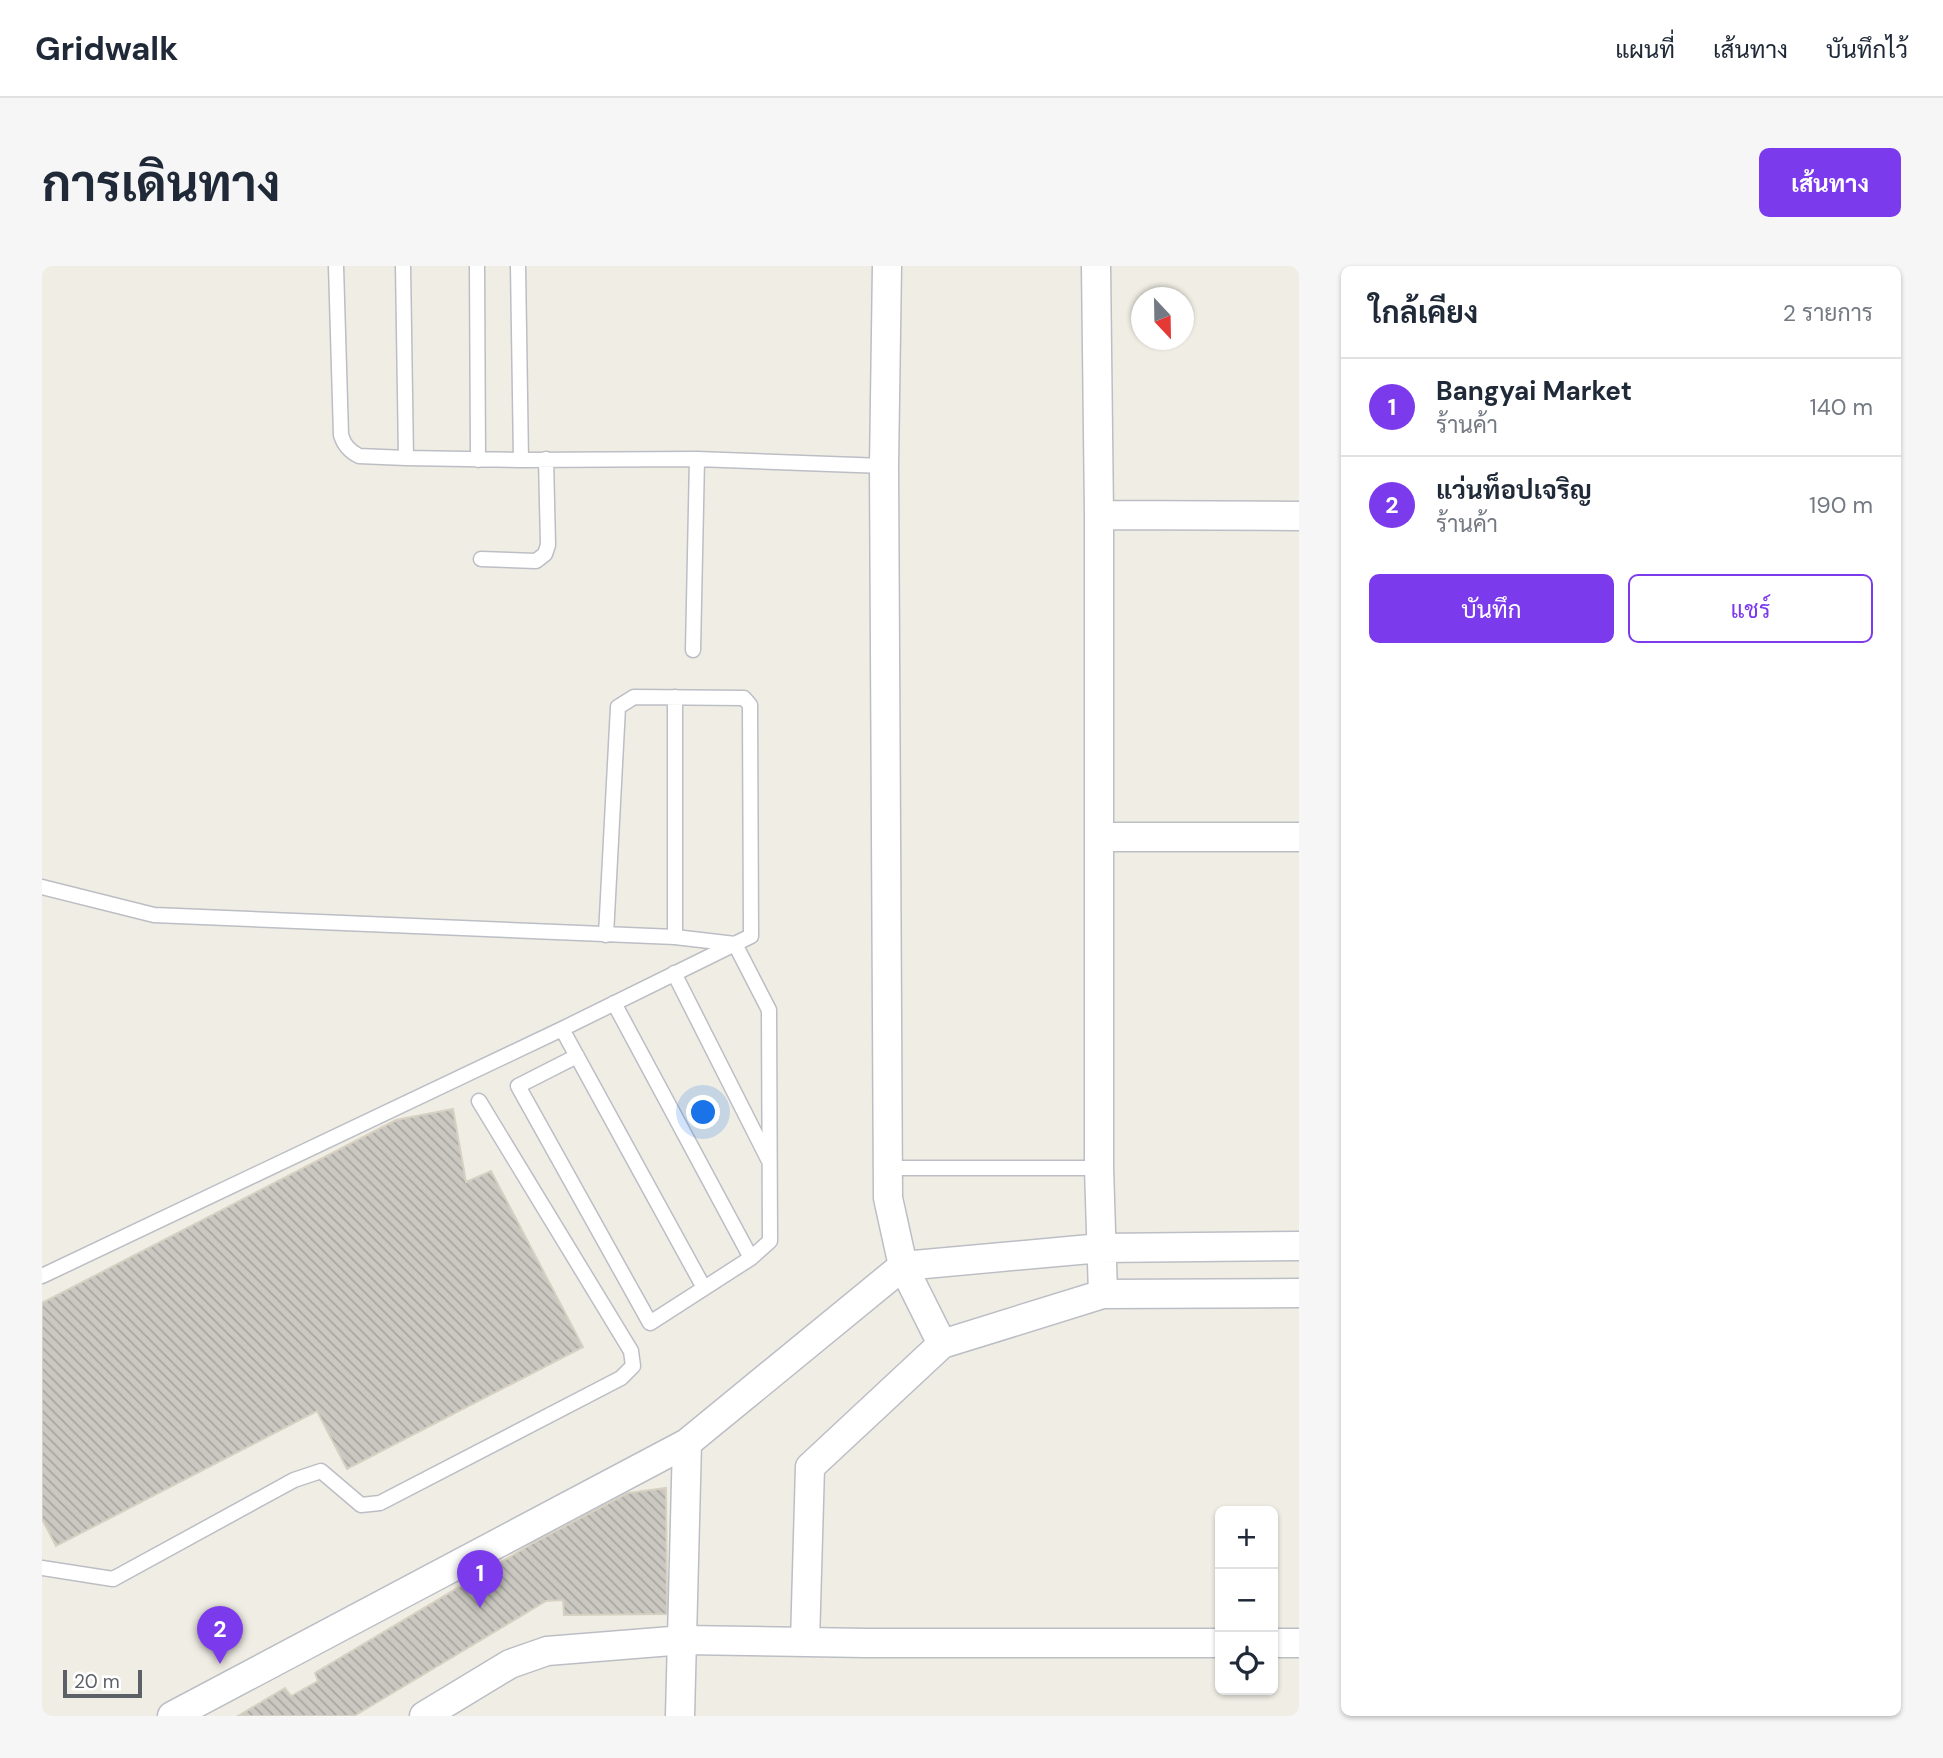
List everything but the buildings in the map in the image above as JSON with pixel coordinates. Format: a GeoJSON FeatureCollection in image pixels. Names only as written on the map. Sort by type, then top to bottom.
{"type":"FeatureCollection","features":[{"type":"Feature","properties":{"kind":"street"},"geometry":{"type":"LineString","coordinates":[[887,266],[884,466],[888,1198],[902,1266],[942,1344]]}},
{"type":"Feature","properties":{"kind":"street"},"geometry":{"type":"LineString","coordinates":[[1096,266],[1099,516],[1099,1168],[1103,1294]]}},
{"type":"Feature","properties":{"kind":"street"},"geometry":{"type":"LineString","coordinates":[[1099,516],[1299,516]]}},
{"type":"Feature","properties":{"kind":"street"},"geometry":{"type":"LineString","coordinates":[[1100,837],[1299,837]]}},
{"type":"Feature","properties":{"kind":"street"},"geometry":{"type":"LineString","coordinates":[[172,1716],[687,1443],[902,1266],[1101,1248],[1299,1246]]}},
{"type":"Feature","properties":{"kind":"street"},"geometry":{"type":"LineString","coordinates":[[805,1642],[810,1467],[942,1344],[1103,1294],[1299,1293]]}},
{"type":"Feature","properties":{"kind":"street"},"geometry":{"type":"LineString","coordinates":[[680,1716],[687,1443]]}},
{"type":"Feature","properties":{"kind":"street"},"geometry":{"type":"LineString","coordinates":[[424,1716],[510,1664],[547,1651],[684,1640],[1215,1643]]}},
{"type":"Feature","properties":{"kind":"street"},"geometry":{"type":"LineString","coordinates":[[1278,1643],[1299,1643]]}},
{"type":"Feature","properties":{"kind":"lane"},"geometry":{"type":"LineString","coordinates":[[336,266],[341,435],[343,442],[359,456],[478,460],[697,459],[884,466]]}},
{"type":"Feature","properties":{"kind":"lane"},"geometry":{"type":"LineString","coordinates":[[403,266],[406,458]]}},
{"type":"Feature","properties":{"kind":"lane"},"geometry":{"type":"LineString","coordinates":[[477,266],[478,460]]}},
{"type":"Feature","properties":{"kind":"lane"},"geometry":{"type":"LineString","coordinates":[[518,266],[522,460]]}},
{"type":"Feature","properties":{"kind":"lane"},"geometry":{"type":"LineString","coordinates":[[481,559],[536,561],[545,554],[548,545],[545,459]]}},
{"type":"Feature","properties":{"kind":"lane"},"geometry":{"type":"LineString","coordinates":[[693,650],[697,459]]}},
{"type":"Feature","properties":{"kind":"lane"},"geometry":{"type":"LineString","coordinates":[[42,1276],[562,1029],[751,936],[750,705],[744,698],[634,696],[618,707],[606,935]]}},
{"type":"Feature","properties":{"kind":"lane"},"geometry":{"type":"LineString","coordinates":[[675,697],[675,937]]}},
{"type":"Feature","properties":{"kind":"lane"},"geometry":{"type":"LineString","coordinates":[[42,887],[154,915],[675,937],[735,944]]}},
{"type":"Feature","properties":{"kind":"lane"},"geometry":{"type":"LineString","coordinates":[[577,1056],[518,1086],[650,1323],[751,1258],[771,1241],[769,1010],[735,944]]}},
{"type":"Feature","properties":{"kind":"lane"},"geometry":{"type":"LineString","coordinates":[[674,973],[770,1162]]}},
{"type":"Feature","properties":{"kind":"lane"},"geometry":{"type":"LineString","coordinates":[[614,1003],[751,1258]]}},
{"type":"Feature","properties":{"kind":"lane"},"geometry":{"type":"LineString","coordinates":[[562,1029],[704,1288]]}},
{"type":"Feature","properties":{"kind":"lane"},"geometry":{"type":"LineString","coordinates":[[42,1568],[113,1579],[293,1480],[321,1471],[361,1505],[380,1503],[621,1378],[633,1366],[631,1351],[480,1101]]}},
{"type":"Feature","properties":{"kind":"lane"},"geometry":{"type":"LineString","coordinates":[[888,1168],[1099,1168]]}},
{"type":"Feature","properties":{"kind":"place","name":"Bangyai Market"},"geometry":{"type":"Point","coordinates":[480,1608]}},
{"type":"Feature","properties":{"kind":"place","name":"แว่นท็อปเจริญ"},"geometry":{"type":"Point","coordinates":[220,1664]}}]}
